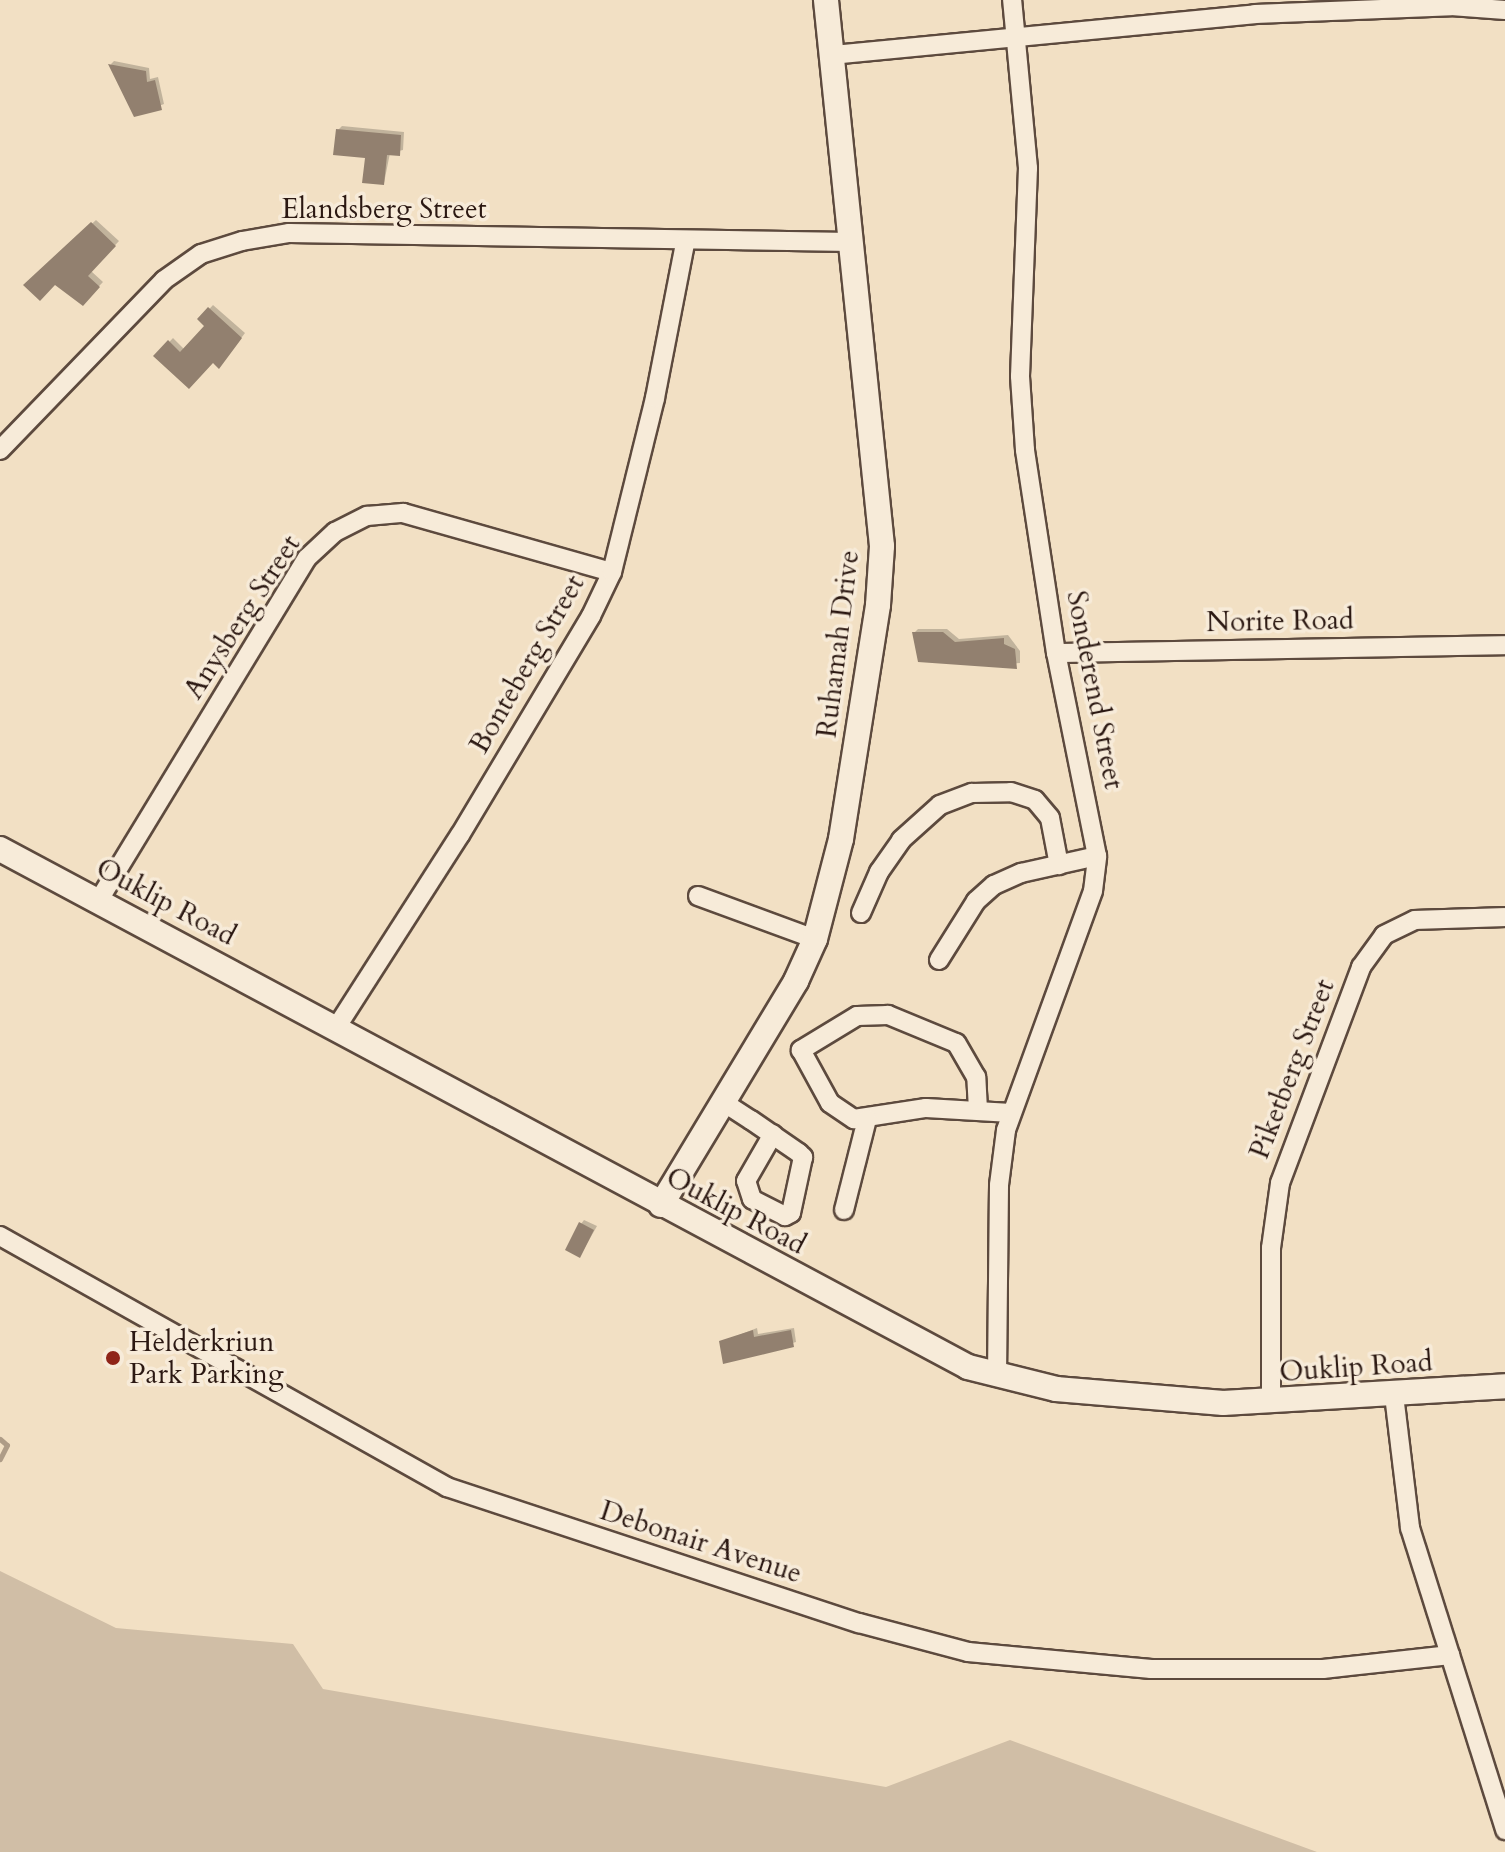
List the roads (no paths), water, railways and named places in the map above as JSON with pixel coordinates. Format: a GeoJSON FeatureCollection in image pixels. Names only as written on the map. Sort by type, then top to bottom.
{"type":"FeatureCollection","features":[{"type":"Feature","properties":{"kind":"street","name":"Ruhamah Drive"},"geometry":{"type":"LineString","coordinates":[[661,1205],[796,981],[815,939],[841,839],[882,546],[826,0]]}},
{"type":"Feature","properties":{"kind":"street","name":"Sonderend Street"},"geometry":{"type":"LineString","coordinates":[[997,1377],[999,1185],[1011,1113],[1093,891],[1097,856],[1056,653],[1025,450],[1020,376],[1028,168],[1012,0]]}},
{"type":"Feature","properties":{"kind":"street"},"geometry":{"type":"LineString","coordinates":[[832,55],[1017,39],[1257,7],[1451,6],[1505,10]]}},
{"type":"Feature","properties":{"kind":"street","name":"Elandsberg Street"},"geometry":{"type":"LineString","coordinates":[[0,450],[164,280],[201,254],[242,241],[289,233],[685,243],[851,242]]}},
{"type":"Feature","properties":{"kind":"street","name":"Bonteberg Street"},"geometry":{"type":"LineString","coordinates":[[336,1028],[468,821],[591,616],[612,572],[655,398],[685,243]]}},
{"type":"Feature","properties":{"kind":"street","name":"Anysberg Street"},"geometry":{"type":"LineString","coordinates":[[99,900],[307,558],[335,532],[367,516],[403,513],[612,572]]}},
{"type":"Feature","properties":{"kind":"street","name":"Norite Road"},"geometry":{"type":"LineString","coordinates":[[1056,653],[1505,645]]}},
{"type":"Feature","properties":{"kind":"street"},"geometry":{"type":"LineString","coordinates":[[861,913],[879,872],[901,840],[940,805],[972,793],[1011,792],[1035,800],[1054,830],[1059,865]]}},
{"type":"Feature","properties":{"kind":"street","name":"Ouklip Road"},"geometry":{"type":"LineString","coordinates":[[0,849],[927,1349],[997,1377],[1090,1393],[1271,1403],[1505,1386]]}},
{"type":"Feature","properties":{"kind":"street"},"geometry":{"type":"LineString","coordinates":[[939,960],[984,893],[1021,873],[1097,856]]}},
{"type":"Feature","properties":{"kind":"street"},"geometry":{"type":"LineString","coordinates":[[698,896],[815,939]]}},
{"type":"Feature","properties":{"kind":"street","name":"Piketberg Street"},"geometry":{"type":"LineString","coordinates":[[1271,1403],[1271,1248],[1280,1183],[1361,967],[1384,935],[1415,920],[1505,917]]}},
{"type":"Feature","properties":{"kind":"street"},"geometry":{"type":"LineString","coordinates":[[978,1110],[976,1077],[956,1043],[888,1015],[871,1013],[801,1050],[830,1103],[854,1119],[926,1108],[1011,1113]]}},
{"type":"Feature","properties":{"kind":"street"},"geometry":{"type":"LineString","coordinates":[[723,1102],[773,1134]]}},
{"type":"Feature","properties":{"kind":"street"},"geometry":{"type":"LineString","coordinates":[[844,1210],[867,1119]]}},
{"type":"Feature","properties":{"kind":"street","name":"Debonair Avenue"},"geometry":{"type":"LineString","coordinates":[[0,1236],[447,1487],[859,1623],[968,1652],[1151,1669],[1323,1669],[1450,1655]]}},
{"type":"Feature","properties":{"kind":"street"},"geometry":{"type":"LineString","coordinates":[[1394,1395],[1410,1528],[1505,1830]]}},
{"type":"Feature","properties":{"kind":"waterway"},"geometry":{"type":"LineString","coordinates":[[0,1439],[7,1445],[0,1459]]}},
{"type":"Feature","properties":{"kind":"place","name":"Helderkriun Park Parking"},"geometry":{"type":"Point","coordinates":[113,1358]}}]}
